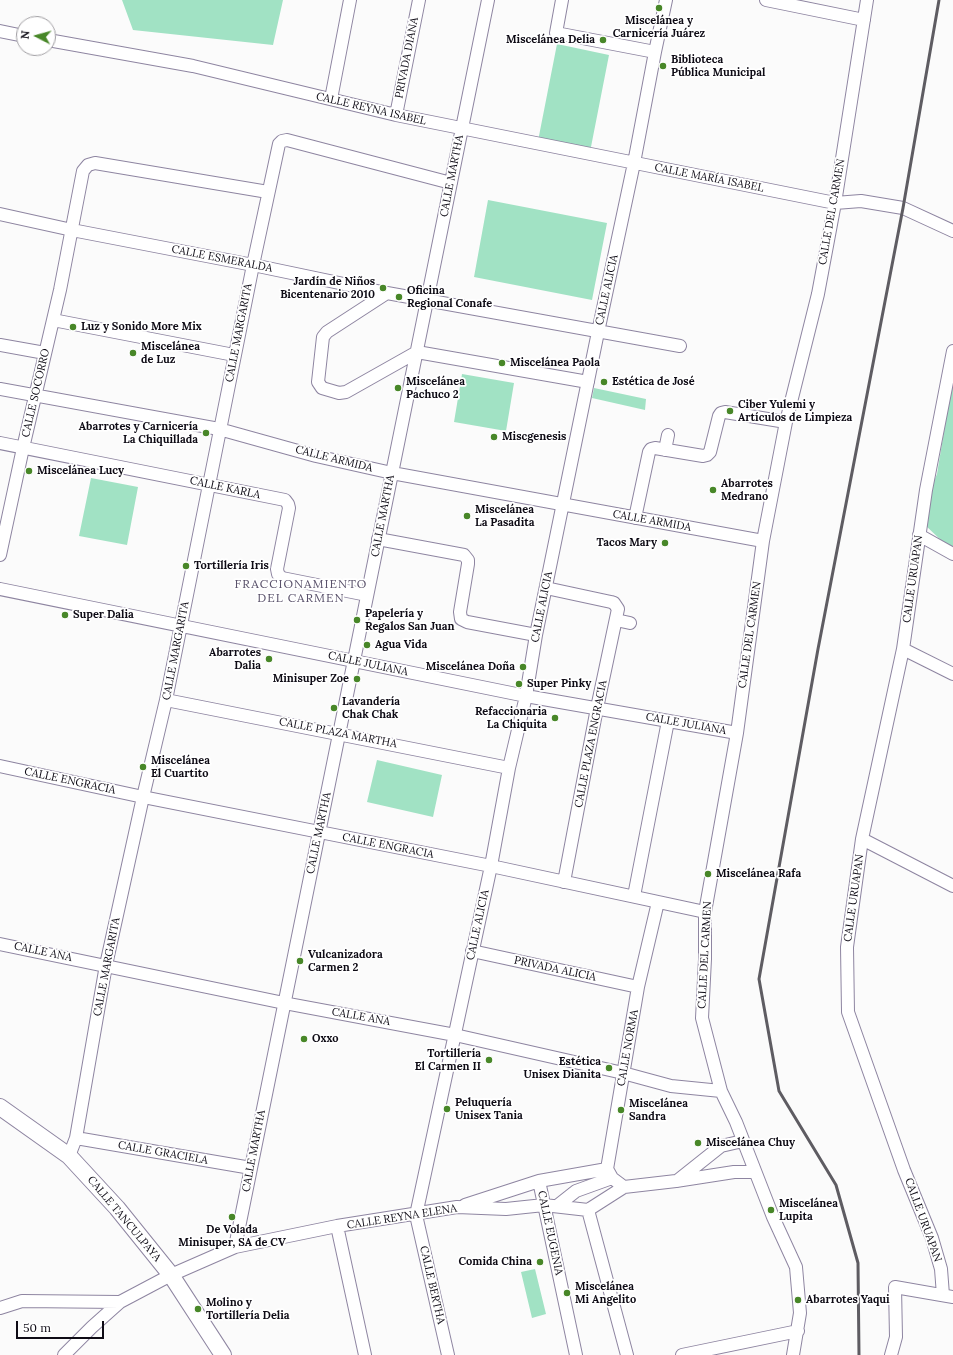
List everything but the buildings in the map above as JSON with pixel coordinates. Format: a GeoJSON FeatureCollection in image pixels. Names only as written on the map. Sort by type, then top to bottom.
{"type":"FeatureCollection","features":[{"type":"Feature","properties":{"kind":"street"},"geometry":{"type":"LineString","coordinates":[[331,99],[350,0]]}},
{"type":"Feature","properties":{"kind":"street","name":"PRIVADA DIANA"},"geometry":{"type":"LineString","coordinates":[[396,115],[419,0]]}},
{"type":"Feature","properties":{"kind":"street","name":"CALLE MARTHA"},"geometry":{"type":"LineString","coordinates":[[235,1247],[488,0]]}},
{"type":"Feature","properties":{"kind":"street"},"geometry":{"type":"LineString","coordinates":[[562,0],[556,34],[655,52]]}},
{"type":"Feature","properties":{"kind":"street","name":"CALLE ALICIA"},"geometry":{"type":"LineString","coordinates":[[416,1215],[526,696],[536,635],[634,164],[666,0]]}},
{"type":"Feature","properties":{"kind":"street"},"geometry":{"type":"LineString","coordinates":[[766,0],[864,20]]}},
{"type":"Feature","properties":{"kind":"street","name":"CALLE DEL CARMEN"},"geometry":{"type":"LineString","coordinates":[[793,1355],[800,1312],[796,1267],[773,1217],[754,1172],[736,1122],[721,1090],[702,1018],[705,959],[705,912],[737,733],[763,542],[786,423],[818,294],[835,203],[868,0]]}},
{"type":"Feature","properties":{"kind":"street"},"geometry":{"type":"LineString","coordinates":[[0,31],[16,34]]}},
{"type":"Feature","properties":{"kind":"street","name":"CALLE REYNA ISABEL"},"geometry":{"type":"LineString","coordinates":[[56,41],[193,66],[396,115],[462,129]]}},
{"type":"Feature","properties":{"kind":"street","name":"CALLE MARÍA ISABEL"},"geometry":{"type":"LineString","coordinates":[[462,129],[835,203],[861,202],[903,208],[953,231]]}},
{"type":"Feature","properties":{"kind":"street","name":"CALLE MARGARITA"},"geometry":{"type":"LineString","coordinates":[[69,1156],[76,1138],[106,965],[166,700],[234,356],[279,144],[282,141],[287,140],[451,184]]}},
{"type":"Feature","properties":{"kind":"street","name":"CALLE SOCORRO"},"geometry":{"type":"LineString","coordinates":[[0,555],[53,320],[83,171],[88,165],[95,163],[268,192]]}},
{"type":"Feature","properties":{"kind":"street","name":"CALLE ESMERALDA"},"geometry":{"type":"LineString","coordinates":[[0,214],[72,230],[253,265],[386,293],[680,346]]}},
{"type":"Feature","properties":{"kind":"street"},"geometry":{"type":"LineString","coordinates":[[386,293],[327,332],[323,337],[318,382],[322,388],[339,393],[346,392],[416,352],[588,382]]}},
{"type":"Feature","properties":{"kind":"street"},"geometry":{"type":"LineString","coordinates":[[53,320],[234,356]]}},
{"type":"Feature","properties":{"kind":"street"},"geometry":{"type":"LineString","coordinates":[[0,345],[45,353]]}},
{"type":"Feature","properties":{"kind":"street","name":"CALLE URUAPAN"},"geometry":{"type":"LineString","coordinates":[[948,1296],[932,1238],[904,1170],[848,1012],[847,947],[862,839],[903,649],[926,490],[953,351]]}},
{"type":"Feature","properties":{"kind":"street","name":"CALLE ARMIDA"},"geometry":{"type":"LineString","coordinates":[[0,389],[220,429],[316,456],[392,473],[763,542]]}},
{"type":"Feature","properties":{"kind":"street"},"geometry":{"type":"LineString","coordinates":[[635,518],[649,452],[651,449],[655,448],[703,456],[707,455],[710,452],[719,416],[721,413],[725,412],[786,423]]}},
{"type":"Feature","properties":{"kind":"street"},"geometry":{"type":"LineString","coordinates":[[665,450],[668,435]]}},
{"type":"Feature","properties":{"kind":"street","name":"CALLE KARLA"},"geometry":{"type":"LineString","coordinates":[[0,443],[285,500],[289,508],[277,569],[278,574],[282,578],[367,595]]}},
{"type":"Feature","properties":{"kind":"street"},"geometry":{"type":"LineString","coordinates":[[919,535],[953,554]]}},
{"type":"Feature","properties":{"kind":"street"},"geometry":{"type":"LineString","coordinates":[[378,539],[464,555],[468,560],[468,564],[460,612],[461,619],[467,622],[536,635]]}},
{"type":"Feature","properties":{"kind":"street","name":"CALLE PLAZA ENGRACIA"},"geometry":{"type":"LineString","coordinates":[[546,588],[611,602],[617,606],[618,609],[597,708],[564,882]]}},
{"type":"Feature","properties":{"kind":"street","name":"CALLE JULIANA"},"geometry":{"type":"LineString","coordinates":[[0,589],[526,696],[737,733]]}},
{"type":"Feature","properties":{"kind":"street"},"geometry":{"type":"LineString","coordinates":[[616,620],[630,623]]}},
{"type":"Feature","properties":{"kind":"street"},"geometry":{"type":"LineString","coordinates":[[903,649],[953,674]]}},
{"type":"Feature","properties":{"kind":"street","name":"CALLE PLAZA MARTHA"},"geometry":{"type":"LineString","coordinates":[[166,700],[510,768]]}},
{"type":"Feature","properties":{"kind":"street"},"geometry":{"type":"LineString","coordinates":[[634,896],[668,720]]}},
{"type":"Feature","properties":{"kind":"street","name":"CALLE ENGRACIA"},"geometry":{"type":"LineString","coordinates":[[0,766],[143,797],[491,866],[705,912]]}},
{"type":"Feature","properties":{"kind":"street"},"geometry":{"type":"LineString","coordinates":[[862,839],[953,886]]}},
{"type":"Feature","properties":{"kind":"street","name":"CALLE NORMA"},"geometry":{"type":"LineString","coordinates":[[609,1174],[638,987],[658,902]]}},
{"type":"Feature","properties":{"kind":"street","name":"CALLE ANA"},"geometry":{"type":"LineString","coordinates":[[0,944],[284,1003],[455,1035],[624,1073],[671,1086],[721,1090]]}},
{"type":"Feature","properties":{"kind":"street","name":"PRIVADA ALICIA"},"geometry":{"type":"LineString","coordinates":[[472,951],[638,987]]}},
{"type":"Feature","properties":{"kind":"street","name":"CALLE TANCULPAYA"},"geometry":{"type":"LineString","coordinates":[[0,1107],[69,1156],[117,1208],[171,1275],[223,1355]]}},
{"type":"Feature","properties":{"kind":"street","name":"CALLE GRACIELA"},"geometry":{"type":"LineString","coordinates":[[76,1138],[250,1168]]}},
{"type":"Feature","properties":{"kind":"street"},"geometry":{"type":"LineString","coordinates":[[676,1181],[721,1146],[743,1141]]}},
{"type":"Feature","properties":{"kind":"street"},"geometry":{"type":"LineString","coordinates":[[627,1355],[588,1210],[624,1187],[734,1172],[754,1172]]}},
{"type":"Feature","properties":{"kind":"street"},"geometry":{"type":"LineString","coordinates":[[557,1206],[576,1191],[609,1174]]}},
{"type":"Feature","properties":{"kind":"street"},"geometry":{"type":"LineString","coordinates":[[457,1207],[539,1181],[609,1174],[624,1187]]}},
{"type":"Feature","properties":{"kind":"street","name":"CALLE EUGENIA"},"geometry":{"type":"LineString","coordinates":[[539,1181],[576,1355]]}},
{"type":"Feature","properties":{"kind":"street","name":"CALLE REYNA ELENA"},"geometry":{"type":"LineString","coordinates":[[235,1247],[337,1226],[416,1215],[457,1207],[506,1209],[544,1205],[588,1210]]}},
{"type":"Feature","properties":{"kind":"street","name":"CALLE BERTHA"},"geometry":{"type":"LineString","coordinates":[[416,1215],[448,1355]]}},
{"type":"Feature","properties":{"kind":"street"},"geometry":{"type":"LineString","coordinates":[[337,1226],[354,1330],[364,1355]]}},
{"type":"Feature","properties":{"kind":"street"},"geometry":{"type":"LineString","coordinates":[[64,1355],[120,1302],[171,1275],[235,1247]]}},
{"type":"Feature","properties":{"kind":"street"},"geometry":{"type":"LineString","coordinates":[[892,1355],[896,1337],[895,1287],[948,1296]]}},
{"type":"Feature","properties":{"kind":"street"},"geometry":{"type":"LineString","coordinates":[[0,1308],[22,1301],[120,1302]]}},
{"type":"Feature","properties":{"kind":"street"},"geometry":{"type":"LineString","coordinates":[[682,1355],[798,1331]]}},
{"type":"Feature","properties":{"kind":"green space"},"geometry":{"type":"Polygon","coordinates":[[[122,0],[283,0],[273,45],[133,30],[122,0]]]}},
{"type":"Feature","properties":{"kind":"green space"},"geometry":{"type":"Polygon","coordinates":[[[557,44],[609,55],[590,152],[538,141],[557,44]]]}},
{"type":"Feature","properties":{"kind":"green space"},"geometry":{"type":"Polygon","coordinates":[[[488,200],[607,223],[592,300],[474,277],[488,200]]]}},
{"type":"Feature","properties":{"kind":"green space"},"geometry":{"type":"Polygon","coordinates":[[[462,374],[514,383],[506,431],[454,422],[462,374]]]}},
{"type":"Feature","properties":{"kind":"green space"},"geometry":{"type":"Polygon","coordinates":[[[953,376],[953,548],[945,544],[925,525],[927,498],[937,474],[953,376]]]}},
{"type":"Feature","properties":{"kind":"green space"},"geometry":{"type":"Polygon","coordinates":[[[594,388],[646,399],[645,410],[592,398],[594,388]]]}},
{"type":"Feature","properties":{"kind":"green space"},"geometry":{"type":"Polygon","coordinates":[[[91,478],[138,487],[127,545],[79,536],[91,478]]]}},
{"type":"Feature","properties":{"kind":"green space"},"geometry":{"type":"Polygon","coordinates":[[[377,760],[442,775],[433,817],[367,802],[377,760]]]}},
{"type":"Feature","properties":{"kind":"green space"},"geometry":{"type":"Polygon","coordinates":[[[535,1269],[546,1314],[532,1318],[521,1272],[535,1269]]]}},
{"type":"Feature","properties":{"kind":"railway"},"geometry":{"type":"LineString","coordinates":[[859,1355],[858,1263],[836,1185],[779,1091],[759,979],[818,649],[903,208],[939,0]]}},
{"type":"Feature","properties":{"kind":"place","name":"Miscelánea y Carnicería Juárez"},"geometry":{"type":"Point","coordinates":[659,8]}},
{"type":"Feature","properties":{"kind":"place","name":"Miscelánea Delia"},"geometry":{"type":"Point","coordinates":[603,40]}},
{"type":"Feature","properties":{"kind":"place","name":"Biblioteca Pública Municipal"},"geometry":{"type":"Point","coordinates":[663,66]}},
{"type":"Feature","properties":{"kind":"place","name":"Jardín de Niños Bicentenario 2010"},"geometry":{"type":"Point","coordinates":[383,288]}},
{"type":"Feature","properties":{"kind":"place","name":"Oficina Regional Conafe"},"geometry":{"type":"Point","coordinates":[399,297]}},
{"type":"Feature","properties":{"kind":"place","name":"Luz y Sonido More Mix"},"geometry":{"type":"Point","coordinates":[73,327]}},
{"type":"Feature","properties":{"kind":"place","name":"Miscelánea de Luz"},"geometry":{"type":"Point","coordinates":[133,353]}},
{"type":"Feature","properties":{"kind":"place","name":"Miscelánea Paola"},"geometry":{"type":"Point","coordinates":[502,363]}},
{"type":"Feature","properties":{"kind":"place","name":"Estética de José"},"geometry":{"type":"Point","coordinates":[604,382]}},
{"type":"Feature","properties":{"kind":"place","name":"Miscelánea Pachuco 2"},"geometry":{"type":"Point","coordinates":[398,388]}},
{"type":"Feature","properties":{"kind":"place","name":"Ciber Yulemi y Artículos de Limpieza"},"geometry":{"type":"Point","coordinates":[730,411]}},
{"type":"Feature","properties":{"kind":"place","name":"Abarrotes y Carnicería La Chiquillada"},"geometry":{"type":"Point","coordinates":[206,433]}},
{"type":"Feature","properties":{"kind":"place","name":"Miscgenesis"},"geometry":{"type":"Point","coordinates":[494,437]}},
{"type":"Feature","properties":{"kind":"place","name":"Miscelánea Lucy"},"geometry":{"type":"Point","coordinates":[29,471]}},
{"type":"Feature","properties":{"kind":"place","name":"Abarrotes Medrano"},"geometry":{"type":"Point","coordinates":[713,490]}},
{"type":"Feature","properties":{"kind":"place","name":"Miscelánea La Pasadita"},"geometry":{"type":"Point","coordinates":[467,516]}},
{"type":"Feature","properties":{"kind":"place","name":"Tacos Mary"},"geometry":{"type":"Point","coordinates":[665,543]}},
{"type":"Feature","properties":{"kind":"place","name":"Tortillería Iris"},"geometry":{"type":"Point","coordinates":[186,566]}},
{"type":"Feature","properties":{"kind":"place","name":"Super Dalia"},"geometry":{"type":"Point","coordinates":[65,615]}},
{"type":"Feature","properties":{"kind":"place","name":"Papelería y Regalos San Juan"},"geometry":{"type":"Point","coordinates":[357,620]}},
{"type":"Feature","properties":{"kind":"place","name":"Agua Vida"},"geometry":{"type":"Point","coordinates":[367,645]}},
{"type":"Feature","properties":{"kind":"place","name":"Abarrotes Dalia"},"geometry":{"type":"Point","coordinates":[269,659]}},
{"type":"Feature","properties":{"kind":"place","name":"Miscelánea Doña"},"geometry":{"type":"Point","coordinates":[523,667]}},
{"type":"Feature","properties":{"kind":"place","name":"Minisuper Zoe"},"geometry":{"type":"Point","coordinates":[357,679]}},
{"type":"Feature","properties":{"kind":"place","name":"Super Pinky"},"geometry":{"type":"Point","coordinates":[519,684]}},
{"type":"Feature","properties":{"kind":"place","name":"Lavandería Chak Chak"},"geometry":{"type":"Point","coordinates":[334,708]}},
{"type":"Feature","properties":{"kind":"place","name":"Refaccionaria La Chiquita"},"geometry":{"type":"Point","coordinates":[555,718]}},
{"type":"Feature","properties":{"kind":"place","name":"Miscelánea El Cuartito"},"geometry":{"type":"Point","coordinates":[143,767]}},
{"type":"Feature","properties":{"kind":"place","name":"Miscelánea Rafa"},"geometry":{"type":"Point","coordinates":[708,874]}},
{"type":"Feature","properties":{"kind":"place","name":"Vulcanizadora Carmen 2"},"geometry":{"type":"Point","coordinates":[300,961]}},
{"type":"Feature","properties":{"kind":"place","name":"Oxxo"},"geometry":{"type":"Point","coordinates":[304,1039]}},
{"type":"Feature","properties":{"kind":"place","name":"Tortillería El Carmen II"},"geometry":{"type":"Point","coordinates":[489,1060]}},
{"type":"Feature","properties":{"kind":"place","name":"Estética Unisex Dianita"},"geometry":{"type":"Point","coordinates":[609,1068]}},
{"type":"Feature","properties":{"kind":"place","name":"Peluquería Unisex Tania"},"geometry":{"type":"Point","coordinates":[447,1109]}},
{"type":"Feature","properties":{"kind":"place","name":"Miscelánea Sandra"},"geometry":{"type":"Point","coordinates":[621,1110]}},
{"type":"Feature","properties":{"kind":"place","name":"Miscelánea Chuy"},"geometry":{"type":"Point","coordinates":[698,1143]}},
{"type":"Feature","properties":{"kind":"place","name":"Miscelánea Lupita"},"geometry":{"type":"Point","coordinates":[771,1210]}},
{"type":"Feature","properties":{"kind":"place","name":"De Volada Minisuper, SA de CV"},"geometry":{"type":"Point","coordinates":[232,1217]}},
{"type":"Feature","properties":{"kind":"place","name":"Comida China"},"geometry":{"type":"Point","coordinates":[540,1262]}},
{"type":"Feature","properties":{"kind":"place","name":"Miscelánea Mi Angelito"},"geometry":{"type":"Point","coordinates":[567,1293]}},
{"type":"Feature","properties":{"kind":"place","name":"Abarrotes Yaqui"},"geometry":{"type":"Point","coordinates":[798,1300]}},
{"type":"Feature","properties":{"kind":"place","name":"Molino y Tortillería Delia"},"geometry":{"type":"Point","coordinates":[198,1309]}},
{"type":"Feature","properties":{"kind":"district","name":"FRACCIONAMIENTO DEL CARMEN"},"geometry":{"type":"Point","coordinates":[301,592]}}]}
